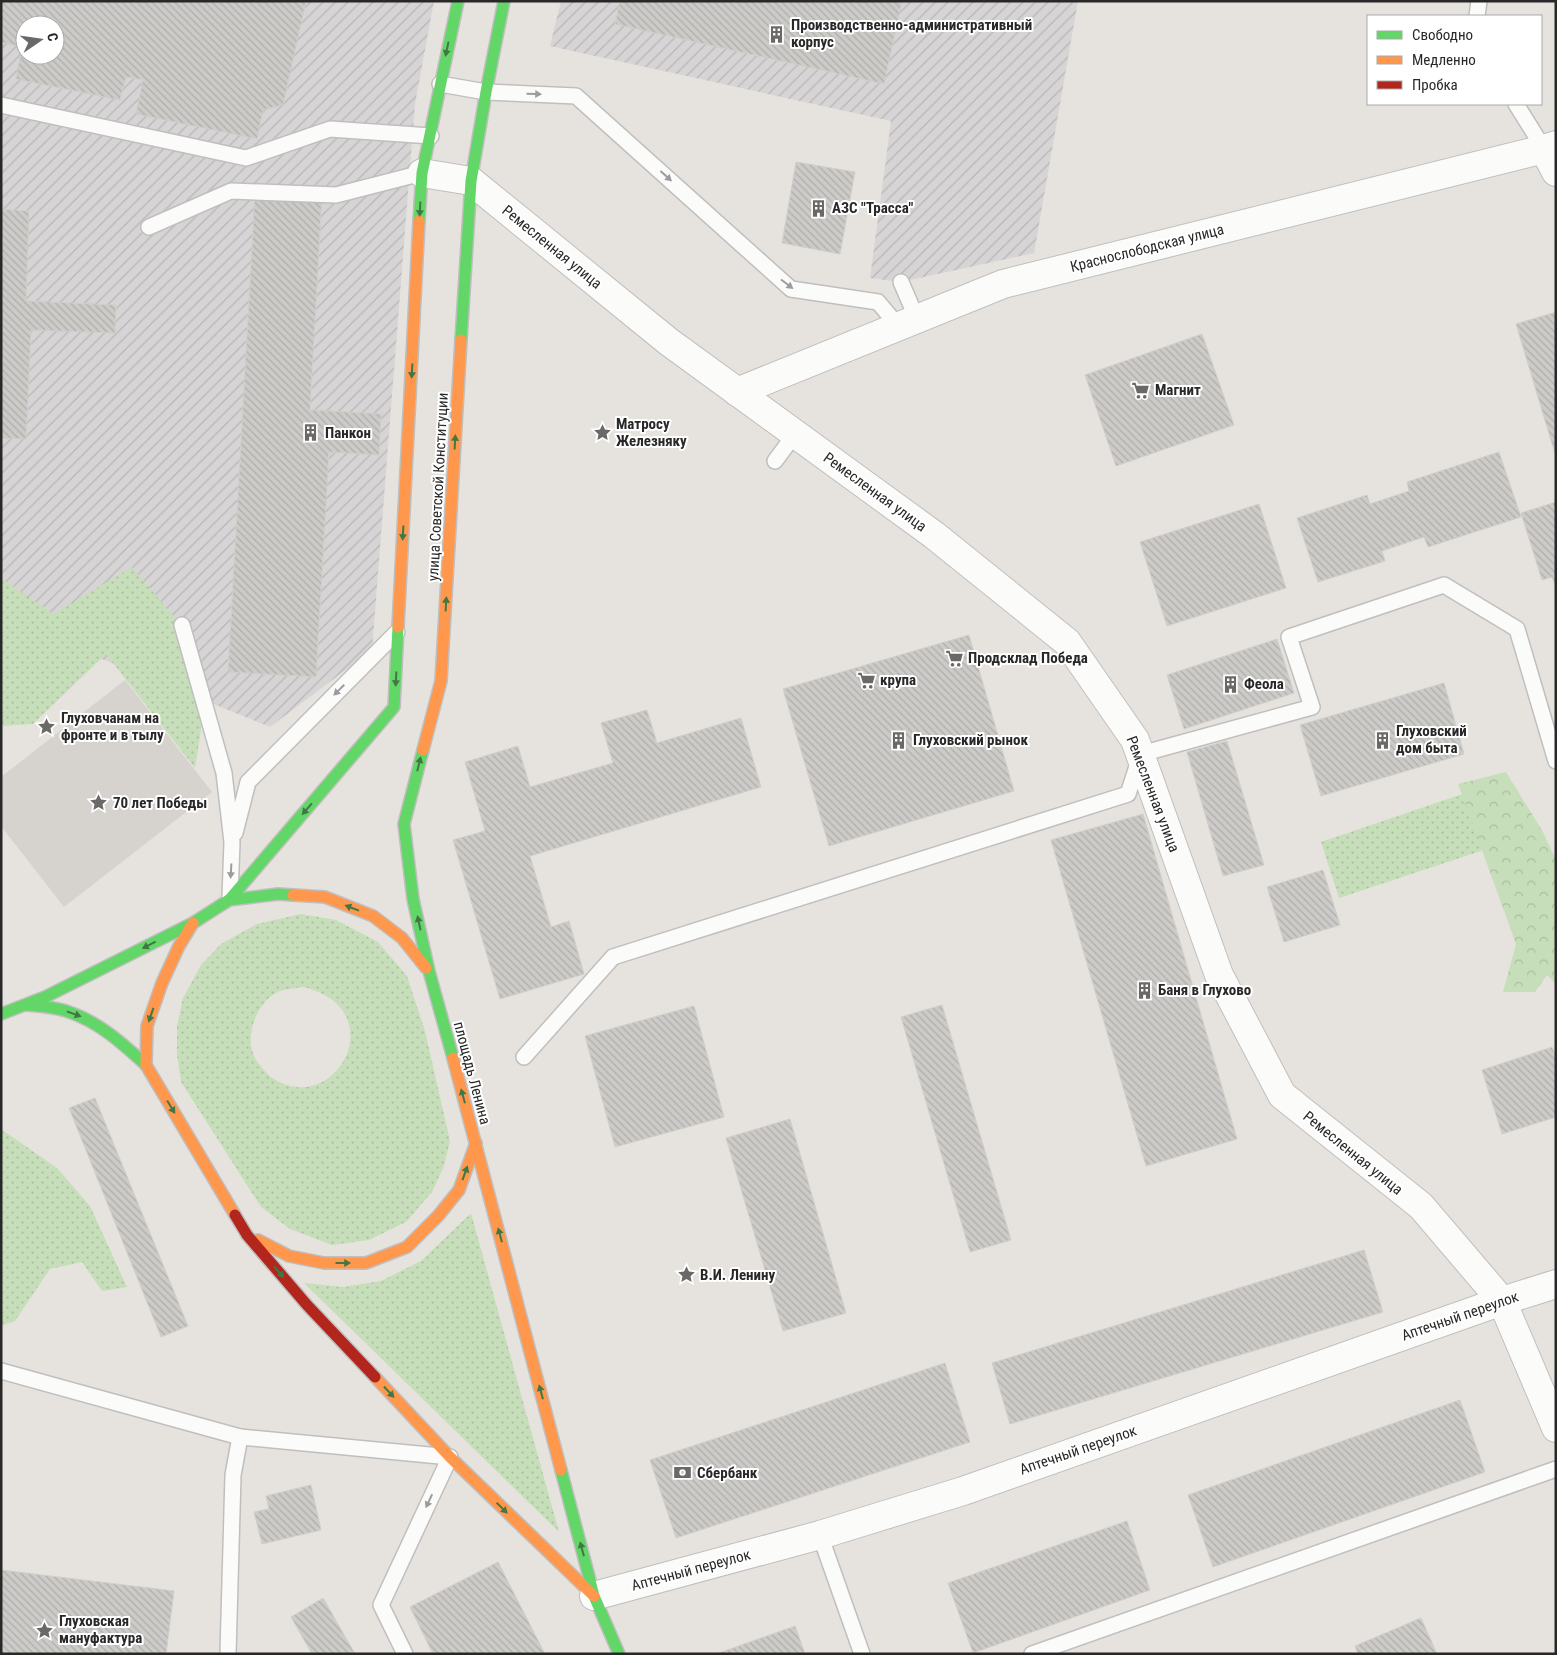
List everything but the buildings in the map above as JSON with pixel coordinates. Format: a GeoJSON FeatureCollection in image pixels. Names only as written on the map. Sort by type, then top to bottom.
{"type":"FeatureCollection","features":[{"type":"Feature","properties":{"kind":"street"},"geometry":{"type":"LineString","coordinates":[[230,900],[394,707],[422,173],[458,1]]}},
{"type":"Feature","properties":{"kind":"street","name":"улица Советской Конституции"},"geometry":{"type":"LineString","coordinates":[[429,971],[414,899],[404,824],[441,681],[471,181],[504,1]]}},
{"type":"Feature","properties":{"kind":"street","name":"Краснослободская улица"},"geometry":{"type":"LineString","coordinates":[[737,392],[1003,284],[1552,155]]}},
{"type":"Feature","properties":{"kind":"street","name":"Ремесленная улица"},"geometry":{"type":"LineString","coordinates":[[422,173],[471,181],[669,342],[934,535],[1067,642],[1135,740],[1219,975],[1282,1095],[1421,1206],[1502,1301],[1556,1428]]}},
{"type":"Feature","properties":{"kind":"street","name":"площадь Ленина"},"geometry":{"type":"LineString","coordinates":[[146,1065],[147,1026],[162,983],[180,946],[193,923],[230,900],[278,894],[325,897],[373,916],[402,938],[429,971],[476,1143],[459,1190],[438,1216],[407,1247],[366,1263],[324,1263],[289,1256],[247,1235]]}},
{"type":"Feature","properties":{"kind":"street"},"geometry":{"type":"LineString","coordinates":[[1,1014],[26,1005],[193,923]]}},
{"type":"Feature","properties":{"kind":"street"},"geometry":{"type":"LineString","coordinates":[[26,1005],[55,1008],[87,1019],[118,1038],[146,1065],[247,1235],[307,1305],[450,1457],[594,1596]]}},
{"type":"Feature","properties":{"kind":"street"},"geometry":{"type":"LineString","coordinates":[[476,1143],[594,1596],[619,1654]]}},
{"type":"Feature","properties":{"kind":"street","name":"Аптечный переулок"},"geometry":{"type":"LineString","coordinates":[[594,1596],[820,1535],[964,1491],[1502,1301],[1556,1284]]}},
{"type":"Feature","properties":{"kind":"lane"},"geometry":{"type":"LineString","coordinates":[[1476,15],[1479,1]]}},
{"type":"Feature","properties":{"kind":"lane"},"geometry":{"type":"LineString","coordinates":[[440,84],[486,92],[576,96],[791,289],[878,302],[908,323]]}},
{"type":"Feature","properties":{"kind":"lane"},"geometry":{"type":"LineString","coordinates":[[1,105],[246,158],[330,129],[430,136]]}},
{"type":"Feature","properties":{"kind":"lane"},"geometry":{"type":"LineString","coordinates":[[1517,105],[1552,155]]}},
{"type":"Feature","properties":{"kind":"lane"},"geometry":{"type":"LineString","coordinates":[[148,227],[231,190],[336,195],[422,173]]}},
{"type":"Feature","properties":{"kind":"lane"},"geometry":{"type":"LineString","coordinates":[[900,282],[908,323]]}},
{"type":"Feature","properties":{"kind":"lane"},"geometry":{"type":"LineString","coordinates":[[775,461],[794,434]]}},
{"type":"Feature","properties":{"kind":"lane"},"geometry":{"type":"LineString","coordinates":[[524,1057],[614,957],[1128,794],[1141,754],[1312,707],[1290,637],[1444,585],[1517,629],[1556,761]]}},
{"type":"Feature","properties":{"kind":"lane"},"geometry":{"type":"LineString","coordinates":[[182,625],[224,773],[232,842],[230,900]]}},
{"type":"Feature","properties":{"kind":"lane"},"geometry":{"type":"LineString","coordinates":[[232,842],[248,782],[398,630]]}},
{"type":"Feature","properties":{"kind":"lane"},"geometry":{"type":"LineString","coordinates":[[232,842],[256,869]]}},
{"type":"Feature","properties":{"kind":"lane"},"geometry":{"type":"LineString","coordinates":[[1,1371],[240,1437],[450,1457],[380,1605],[405,1654]]}},
{"type":"Feature","properties":{"kind":"lane"},"geometry":{"type":"LineString","coordinates":[[228,1654],[233,1475],[240,1437]]}},
{"type":"Feature","properties":{"kind":"lane"},"geometry":{"type":"LineString","coordinates":[[1032,1654],[1556,1469]]}},
{"type":"Feature","properties":{"kind":"lane"},"geometry":{"type":"LineString","coordinates":[[820,1535],[862,1654]]}},
{"type":"Feature","properties":{"kind":"shaded area"},"geometry":{"type":"Polygon","coordinates":[[[1,1],[434,1],[415,104],[372,650],[270,727],[102,659],[1,694],[1,1]]]}},
{"type":"Feature","properties":{"kind":"shaded area"},"geometry":{"type":"Polygon","coordinates":[[[561,1],[1078,1],[1034,253],[901,282],[870,278],[891,121],[550,46],[561,1]]]}},
{"type":"Feature","properties":{"kind":"shaded area"},"geometry":{"type":"Polygon","coordinates":[[[125,680],[212,792],[64,907],[1,826],[1,777],[125,680]]]}},
{"type":"Feature","properties":{"kind":"green space"},"geometry":{"type":"Polygon","coordinates":[[[132,567],[182,626],[207,692],[195,768],[106,654],[33,724],[1,726],[1,578],[53,614],[132,567]]]}},
{"type":"Feature","properties":{"kind":"green space"},"geometry":{"type":"Polygon","coordinates":[[[1506,772],[1543,832],[1556,860],[1556,984],[1547,975],[1535,992],[1503,992],[1516,944],[1458,784],[1506,772]]]}},
{"type":"Feature","properties":{"kind":"green space"},"geometry":{"type":"Polygon","coordinates":[[[1492,784],[1511,841],[1339,898],[1321,842],[1492,784]]]}},
{"type":"Feature","properties":{"kind":"green space"},"geometry":{"type":"Polygon","coordinates":[[[301,914],[336,920],[378,942],[407,976],[425,1031],[450,1141],[444,1166],[432,1192],[406,1222],[369,1240],[332,1245],[290,1229],[261,1207],[181,1082],[177,1055],[177,1026],[183,998],[201,965],[221,944],[257,924],[301,914]],[[303,987],[289,989],[271,996],[257,1013],[251,1035],[251,1046],[254,1056],[263,1069],[274,1079],[297,1087],[318,1084],[335,1073],[346,1056],[350,1036],[346,1016],[330,999],[303,987]]]}},
{"type":"Feature","properties":{"kind":"green space"},"geometry":{"type":"Polygon","coordinates":[[[1,1129],[57,1168],[90,1206],[127,1287],[102,1291],[82,1262],[50,1269],[15,1321],[1,1326],[1,1129]]]}},
{"type":"Feature","properties":{"kind":"green space"},"geometry":{"type":"Polygon","coordinates":[[[471,1213],[559,1532],[304,1283],[343,1287],[381,1281],[421,1261],[471,1213]]]}},
{"type":"Feature","properties":{"kind":"traffic: fast"},"geometry":{"type":"LineString","coordinates":[[419,221],[422,173],[458,1]]}},
{"type":"Feature","properties":{"kind":"traffic: fast"},"geometry":{"type":"LineString","coordinates":[[461,340],[471,181],[504,1]]}},
{"type":"Feature","properties":{"kind":"traffic: fast"},"geometry":{"type":"LineString","coordinates":[[229,900],[394,707],[398,627]]}},
{"type":"Feature","properties":{"kind":"traffic: fast"},"geometry":{"type":"LineString","coordinates":[[423,750],[404,824],[413,899],[429,971],[453,1058]]}},
{"type":"Feature","properties":{"kind":"traffic: fast"},"geometry":{"type":"LineString","coordinates":[[1,1014],[45,997],[193,923],[229,900],[278,894],[293,895]]}},
{"type":"Feature","properties":{"kind":"traffic: fast"},"geometry":{"type":"LineString","coordinates":[[26,1005],[58,1009],[80,1016],[110,1034],[146,1065]]}},
{"type":"Feature","properties":{"kind":"traffic: fast"},"geometry":{"type":"LineString","coordinates":[[561,1470],[594,1596],[619,1654]]}},
{"type":"Feature","properties":{"kind":"traffic: slow"},"geometry":{"type":"LineString","coordinates":[[398,627],[419,221]]}},
{"type":"Feature","properties":{"kind":"traffic: slow"},"geometry":{"type":"LineString","coordinates":[[423,750],[441,681],[461,340]]}},
{"type":"Feature","properties":{"kind":"traffic: slow"},"geometry":{"type":"LineString","coordinates":[[293,895],[325,897],[373,916],[402,938],[426,968]]}},
{"type":"Feature","properties":{"kind":"traffic: slow"},"geometry":{"type":"LineString","coordinates":[[193,923],[179,946],[162,983],[147,1026],[146,1065],[235,1215]]}},
{"type":"Feature","properties":{"kind":"traffic: slow"},"geometry":{"type":"LineString","coordinates":[[453,1058],[561,1470]]}},
{"type":"Feature","properties":{"kind":"traffic: slow"},"geometry":{"type":"LineString","coordinates":[[258,1240],[289,1256],[324,1263],[366,1263],[407,1247],[438,1216],[459,1190],[476,1143]]}},
{"type":"Feature","properties":{"kind":"traffic: slow"},"geometry":{"type":"LineString","coordinates":[[375,1377],[450,1457],[594,1596]]}},
{"type":"Feature","properties":{"kind":"traffic: jam"},"geometry":{"type":"LineString","coordinates":[[235,1215],[247,1235],[307,1305],[375,1377]]}},
{"type":"Feature","properties":{"kind":"place","name":"Производственно-административный корпус"},"geometry":{"type":"Point","coordinates":[777,34]}},
{"type":"Feature","properties":{"kind":"place","name":"АЗС \"Трасса\""},"geometry":{"type":"Point","coordinates":[818,208]}},
{"type":"Feature","properties":{"kind":"place","name":"Магнит"},"geometry":{"type":"Point","coordinates":[1141,390]}},
{"type":"Feature","properties":{"kind":"place","name":"Панкон"},"geometry":{"type":"Point","coordinates":[311,433]}},
{"type":"Feature","properties":{"kind":"place","name":"Матросу Железняку"},"geometry":{"type":"Point","coordinates":[602,433]}},
{"type":"Feature","properties":{"kind":"place","name":"Продсклад Победа"},"geometry":{"type":"Point","coordinates":[954,658]}},
{"type":"Feature","properties":{"kind":"place","name":"крупа"},"geometry":{"type":"Point","coordinates":[866,680]}},
{"type":"Feature","properties":{"kind":"place","name":"Феола"},"geometry":{"type":"Point","coordinates":[1230,684]}},
{"type":"Feature","properties":{"kind":"place","name":"Глуховчанам на фронте и в тылу"},"geometry":{"type":"Point","coordinates":[47,727]}},
{"type":"Feature","properties":{"kind":"place","name":"Глуховский рынок"},"geometry":{"type":"Point","coordinates":[899,740]}},
{"type":"Feature","properties":{"kind":"place","name":"Глуховский дом быта"},"geometry":{"type":"Point","coordinates":[1382,740]}},
{"type":"Feature","properties":{"kind":"place","name":"70 лет Победы"},"geometry":{"type":"Point","coordinates":[99,803]}},
{"type":"Feature","properties":{"kind":"place","name":"Баня в Глухово"},"geometry":{"type":"Point","coordinates":[1144,990]}},
{"type":"Feature","properties":{"kind":"place","name":"В.И. Ленину"},"geometry":{"type":"Point","coordinates":[686,1275]}},
{"type":"Feature","properties":{"kind":"place","name":"Сбербанк"},"geometry":{"type":"Point","coordinates":[683,1473]}},
{"type":"Feature","properties":{"kind":"place","name":"Глуховская мануфактура"},"geometry":{"type":"Point","coordinates":[45,1630]}}]}
